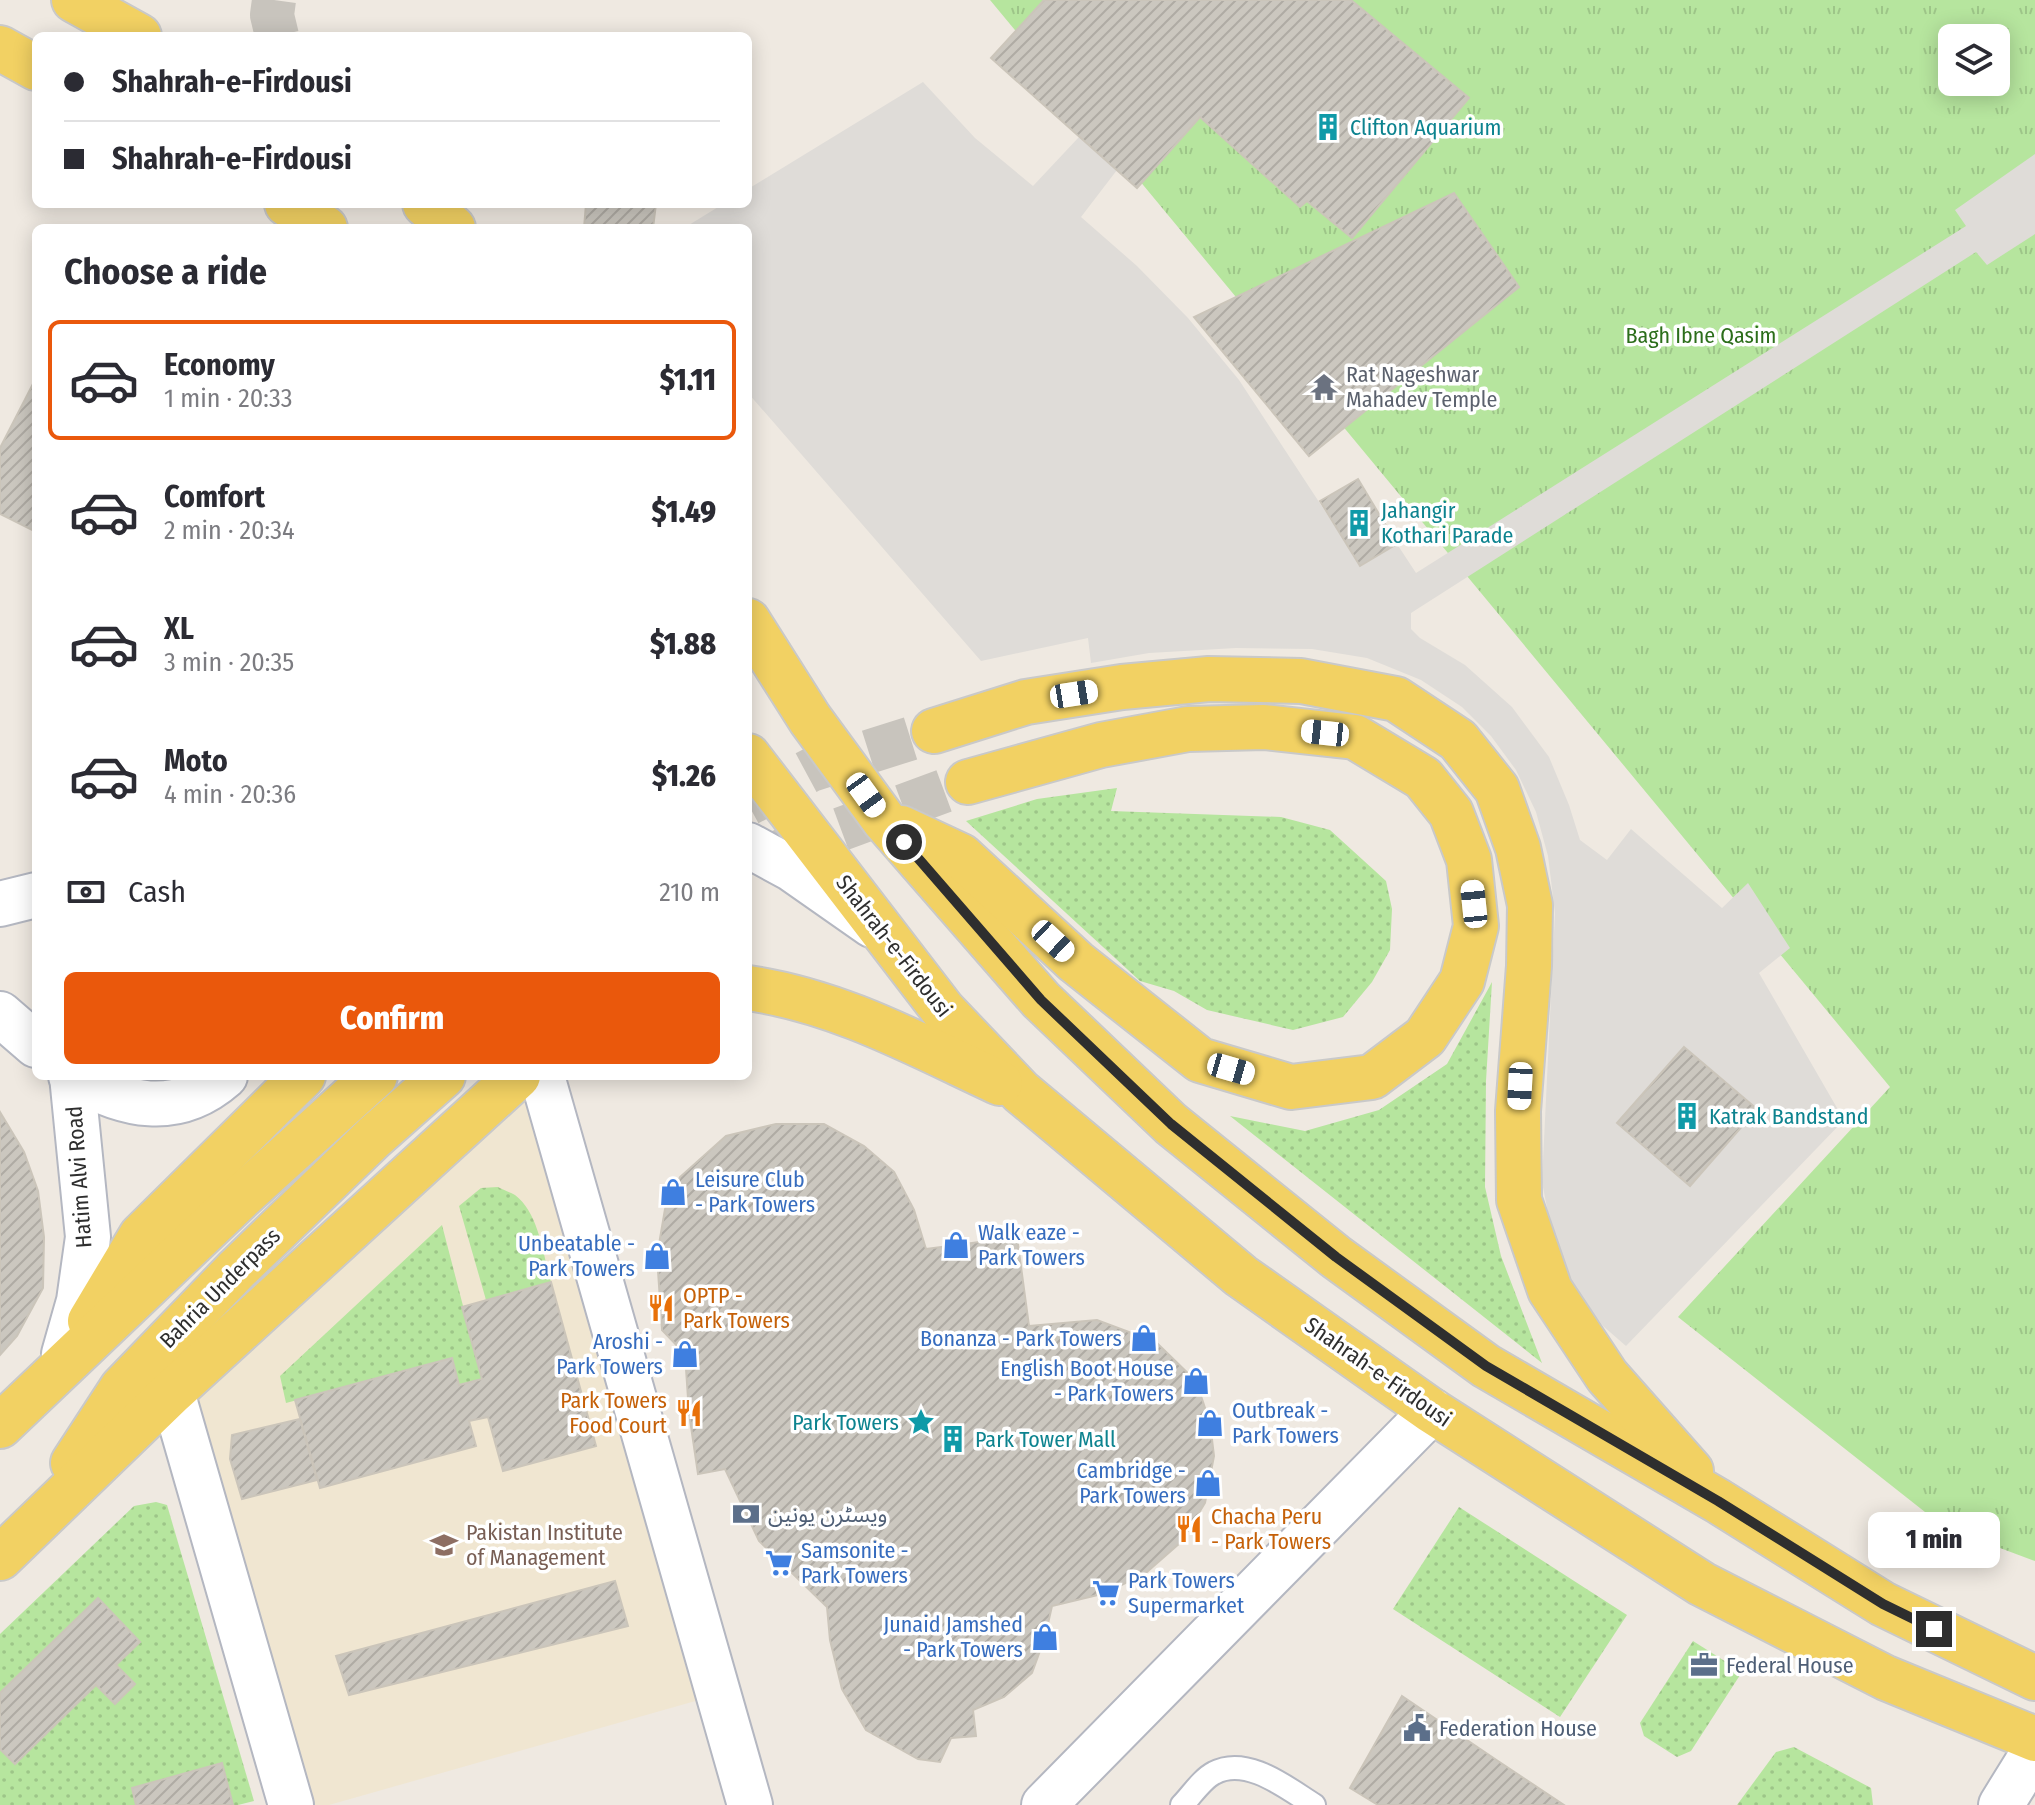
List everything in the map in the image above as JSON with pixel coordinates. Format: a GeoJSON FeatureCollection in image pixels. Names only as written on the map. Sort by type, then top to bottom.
{"type":"FeatureCollection","features":[{"type":"Feature","properties":{"kind":"main road"},"geometry":{"type":"LineString","coordinates":[[74,0],[132,32]]}},
{"type":"Feature","properties":{"kind":"main road"},"geometry":{"type":"LineString","coordinates":[[0,48],[32,66]]}},
{"type":"Feature","properties":{"kind":"main road"},"geometry":{"type":"LineString","coordinates":[[293,208],[319,224]]}},
{"type":"Feature","properties":{"kind":"main road"},"geometry":{"type":"LineString","coordinates":[[430,208],[448,224]]}},
{"type":"Feature","properties":{"kind":"main road"},"geometry":{"type":"LineString","coordinates":[[752,627],[810,719],[884,820],[1041,1000],[1171,1124],[1336,1257],[1486,1366],[1718,1501],[1883,1604],[2035,1678]]}},
{"type":"Feature","properties":{"kind":"main road"},"geometry":{"type":"LineString","coordinates":[[934,731],[1026,702],[1122,687],[1209,679],[1301,681],[1396,699],[1458,740],[1497,789],[1518,848],[1530,905],[1529,966],[1518,1111],[1519,1200],[1550,1290],[1607,1376],[1718,1501]]}},
{"type":"Feature","properties":{"kind":"main road"},"geometry":{"type":"LineString","coordinates":[[884,820],[961,856],[1076,962],[1200,1060],[1291,1087],[1372,1077],[1425,1037],[1462,981],[1476,926],[1469,860],[1451,813],[1423,778],[1355,737],[1264,727],[1188,729],[1101,745],[968,782]]}},
{"type":"Feature","properties":{"kind":"main road","name":"Shahrah-e-Firdousi"},"geometry":{"type":"LineString","coordinates":[[752,761],[943,1010],[1021,1092],[1241,1276],[1432,1411],[1702,1584],[1886,1678],[2035,1739]]}},
{"type":"Feature","properties":{"kind":"main road"},"geometry":{"type":"LineString","coordinates":[[752,989],[795,996],[855,1015],[1021,1092]]}},
{"type":"Feature","properties":{"kind":"main road"},"geometry":{"type":"LineString","coordinates":[[59,1371],[141,1236],[299,1080]]}},
{"type":"Feature","properties":{"kind":"main road"},"geometry":{"type":"LineString","coordinates":[[0,1426],[240,1198],[371,1080]]}},
{"type":"Feature","properties":{"kind":"main road","name":"Bahria Underpass"},"geometry":{"type":"LineString","coordinates":[[15,1543],[122,1388],[237,1269],[374,1137],[438,1080]]}},
{"type":"Feature","properties":{"kind":"main road"},"geometry":{"type":"LineString","coordinates":[[15,1543],[172,1392],[514,1080]]}},
{"type":"Feature","properties":{"kind":"street"},"geometry":{"type":"LineString","coordinates":[[752,847],[792,869],[884,933]]}},
{"type":"Feature","properties":{"kind":"street"},"geometry":{"type":"LineString","coordinates":[[0,904],[32,896]]}},
{"type":"Feature","properties":{"kind":"street"},"geometry":{"type":"LineString","coordinates":[[0,1014],[32,1042]]}},
{"type":"Feature","properties":{"kind":"street","name":"Hatim Alvi Road"},"geometry":{"type":"LineString","coordinates":[[59,1371],[79,1301],[88,1237],[72,1080]]}},
{"type":"Feature","properties":{"kind":"street"},"geometry":{"type":"LineString","coordinates":[[79,1080],[111,1097],[150,1105],[187,1101],[220,1080]]}},
{"type":"Feature","properties":{"kind":"street"},"geometry":{"type":"LineString","coordinates":[[543,1080],[750,1805]]}},
{"type":"Feature","properties":{"kind":"street"},"geometry":{"type":"LineString","coordinates":[[172,1392],[291,1805]]}},
{"type":"Feature","properties":{"kind":"street"},"geometry":{"type":"LineString","coordinates":[[1044,1805],[1432,1411]]}},
{"type":"Feature","properties":{"kind":"street"},"geometry":{"type":"LineString","coordinates":[[2001,1805],[2035,1750]]}},
{"type":"Feature","properties":{"kind":"lane"},"geometry":{"type":"LineString","coordinates":[[1182,1805],[1214,1773],[1238,1768],[1264,1775],[1314,1805]]}},
{"type":"Feature","properties":{"kind":"shaded area"},"geometry":{"type":"Polygon","coordinates":[[[923,82],[975,138],[1033,186],[1079,137],[1117,170],[1081,217],[1137,266],[1188,318],[1239,380],[1361,566],[1397,544],[1416,573],[1966,226],[1955,210],[2035,154],[2035,234],[1987,265],[1976,252],[1411,613],[1411,629],[1420,638],[1465,665],[1512,707],[1549,757],[1580,840],[1607,860],[1631,829],[1722,908],[1748,883],[1790,948],[1759,973],[1844,1120],[1626,1346],[1603,1326],[1573,1286],[1553,1238],[1542,1182],[1555,913],[1548,856],[1536,812],[1516,770],[1491,736],[1462,707],[1421,680],[1367,658],[1312,649],[1236,648],[1149,653],[1091,663],[1088,638],[981,661],[752,398],[752,224],[690,224],[716,208],[752,208],[752,187],[923,82]]]}},
{"type":"Feature","properties":{"kind":"shaded area","name":"Pakistan Institute of Management"},"geometry":{"type":"Polygon","coordinates":[[[537,1080],[543,1080],[720,1694],[329,1805],[291,1805],[165,1396],[537,1080]]]}},
{"type":"Feature","properties":{"kind":"green space","name":"Bagh Ibne Qasim"},"geometry":{"type":"Polygon","coordinates":[[[990,0],[2035,0],[2035,1561],[1944,1527],[1678,1317],[1890,1087],[990,0]]]}},
{"type":"Feature","properties":{"kind":"green space"},"geometry":{"type":"Polygon","coordinates":[[[1117,788],[1111,811],[1281,817],[1330,830],[1386,881],[1392,909],[1390,950],[1372,982],[1343,1017],[1293,1030],[1207,1010],[1174,991],[1140,981],[966,821],[1037,799],[1117,788]]]}},
{"type":"Feature","properties":{"kind":"green space"},"geometry":{"type":"Polygon","coordinates":[[[1492,982],[1486,1081],[1485,1187],[1501,1256],[1542,1363],[1230,1116],[1305,1131],[1379,1110],[1447,1064],[1492,982]]]}},
{"type":"Feature","properties":{"kind":"green space"},"geometry":{"type":"Polygon","coordinates":[[[498,1187],[515,1195],[530,1212],[551,1282],[486,1300],[459,1206],[481,1188],[498,1187]]]}},
{"type":"Feature","properties":{"kind":"green space"},"geometry":{"type":"Polygon","coordinates":[[[442,1225],[482,1379],[459,1385],[451,1359],[286,1403],[280,1376],[442,1225]]]}},
{"type":"Feature","properties":{"kind":"green space"},"geometry":{"type":"Polygon","coordinates":[[[156,1502],[167,1505],[254,1801],[238,1805],[0,1805],[0,1634],[134,1506],[156,1502]]]}},
{"type":"Feature","properties":{"kind":"green space"},"geometry":{"type":"Polygon","coordinates":[[[1459,1507],[1627,1615],[1560,1717],[1393,1609],[1459,1507]]]}},
{"type":"Feature","properties":{"kind":"green space"},"geometry":{"type":"Polygon","coordinates":[[[1693,1641],[1742,1672],[1691,1751],[1677,1757],[1644,1736],[1640,1723],[1693,1641]]]}},
{"type":"Feature","properties":{"kind":"green space"},"geometry":{"type":"Polygon","coordinates":[[[1794,1747],[1871,1788],[1873,1805],[1737,1805],[1776,1752],[1794,1747]]]}},
{"type":"Feature","properties":{"kind":"building","name":"Clifton Aquarium"},"geometry":{"type":"Polygon","coordinates":[[[1044,0],[1351,0],[1469,98],[1352,238],[1307,201],[1300,207],[1200,117],[1137,188],[991,58],[1044,0]]]}},
{"type":"Feature","properties":{"kind":"building","name":"Rat Nageshwar Mahadev Temple"},"geometry":{"type":"Polygon","coordinates":[[[1454,193],[1519,287],[1309,456],[1194,317],[1454,193]]]}},
{"type":"Feature","properties":{"kind":"building"},"geometry":{"type":"Polygon","coordinates":[[[586,208],[656,208],[654,224],[584,224],[586,208]]]}},
{"type":"Feature","properties":{"kind":"building"},"geometry":{"type":"Polygon","coordinates":[[[32,386],[32,530],[0,514],[0,448],[32,386]]]}},
{"type":"Feature","properties":{"kind":"building","name":"Jahangir Kothari Parade"},"geometry":{"type":"Polygon","coordinates":[[[1358,479],[1397,544],[1360,566],[1320,501],[1358,479]]]}},
{"type":"Feature","properties":{"kind":"building","name":"Katrak Bandstand"},"geometry":{"type":"Polygon","coordinates":[[[1684,1047],[1757,1109],[1690,1186],[1617,1123],[1684,1047]]]}},
{"type":"Feature","properties":{"kind":"building"},"geometry":{"type":"Polygon","coordinates":[[[0,1112],[24,1152],[38,1191],[44,1237],[43,1288],[17,1336],[0,1355],[0,1112]]]}},
{"type":"Feature","properties":{"kind":"building","name":"Park Tower Mall"},"geometry":{"type":"Polygon","coordinates":[[[776,1124],[824,1124],[864,1146],[894,1172],[914,1210],[926,1249],[1017,1237],[1029,1326],[1097,1320],[1156,1342],[1196,1381],[1210,1423],[1214,1456],[1205,1503],[1181,1542],[1147,1572],[1106,1593],[1052,1606],[1032,1673],[1004,1697],[973,1710],[976,1736],[951,1738],[940,1762],[918,1759],[866,1730],[842,1689],[830,1640],[827,1607],[759,1541],[725,1469],[698,1474],[685,1354],[662,1330],[657,1256],[665,1209],[680,1177],[726,1136],[776,1124]]]}},
{"type":"Feature","properties":{"kind":"building"},"geometry":{"type":"Polygon","coordinates":[[[551,1282],[596,1446],[503,1471],[488,1417],[469,1421],[476,1446],[320,1488],[295,1400],[452,1358],[459,1385],[482,1379],[462,1307],[551,1282]]]}},
{"type":"Feature","properties":{"kind":"building"},"geometry":{"type":"Polygon","coordinates":[[[300,1419],[317,1480],[242,1499],[230,1459],[232,1435],[300,1419]]]}},
{"type":"Feature","properties":{"kind":"building"},"geometry":{"type":"Polygon","coordinates":[[[615,1581],[628,1626],[349,1695],[336,1656],[615,1581]]]}},
{"type":"Feature","properties":{"kind":"building"},"geometry":{"type":"Polygon","coordinates":[[[98,1598],[140,1642],[116,1665],[135,1684],[115,1704],[96,1685],[15,1764],[0,1749],[0,1693],[98,1598]]]}},
{"type":"Feature","properties":{"kind":"building","name":"Federation House"},"geometry":{"type":"Polygon","coordinates":[[[1402,1696],[1564,1805],[1378,1805],[1350,1788],[1402,1696]]]}},
{"type":"Feature","properties":{"kind":"building"},"geometry":{"type":"Polygon","coordinates":[[[222,1763],[233,1805],[136,1805],[132,1788],[222,1763]]]}},
{"type":"Feature","properties":{"kind":"tunnel"},"geometry":{"type":"LineString","coordinates":[[274,0],[272,15],[276,32]]}},
{"type":"Feature","properties":{"kind":"tunnel"},"geometry":{"type":"LineString","coordinates":[[752,802],[811,770],[934,731]]}},
{"type":"Feature","properties":{"kind":"tunnel"},"geometry":{"type":"LineString","coordinates":[[779,852],[968,782]]}},
{"type":"Feature","properties":{"kind":"place","name":"Clifton Aquarium"},"geometry":{"type":"Point","coordinates":[1328,127]}},
{"type":"Feature","properties":{"kind":"place","name":"Rat Nageshwar Mahadev Temple"},"geometry":{"type":"Point","coordinates":[1324,387]}},
{"type":"Feature","properties":{"kind":"place","name":"Jahangir Kothari Parade"},"geometry":{"type":"Point","coordinates":[1359,523]}},
{"type":"Feature","properties":{"kind":"place","name":"Katrak Bandstand"},"geometry":{"type":"Point","coordinates":[1687,1116]}},
{"type":"Feature","properties":{"kind":"place","name":"Leisure Club - Park Towers"},"geometry":{"type":"Point","coordinates":[673,1192]}},
{"type":"Feature","properties":{"kind":"place","name":"Walk eaze - Park Towers"},"geometry":{"type":"Point","coordinates":[956,1245]}},
{"type":"Feature","properties":{"kind":"place","name":"Unbeatable - Park Towers"},"geometry":{"type":"Point","coordinates":[657,1256]}},
{"type":"Feature","properties":{"kind":"place","name":"OPTP - Park Towers"},"geometry":{"type":"Point","coordinates":[661,1308]}},
{"type":"Feature","properties":{"kind":"place","name":"Bonanza - Park Towers"},"geometry":{"type":"Point","coordinates":[1144,1338]}},
{"type":"Feature","properties":{"kind":"place","name":"Aroshi - Park Towers"},"geometry":{"type":"Point","coordinates":[685,1354]}},
{"type":"Feature","properties":{"kind":"place","name":"English Boot House - Park Towers"},"geometry":{"type":"Point","coordinates":[1196,1381]}},
{"type":"Feature","properties":{"kind":"place","name":"Park Towers Food Court"},"geometry":{"type":"Point","coordinates":[689,1413]}},
{"type":"Feature","properties":{"kind":"place","name":"Park Towers"},"geometry":{"type":"Point","coordinates":[921,1422]}},
{"type":"Feature","properties":{"kind":"place","name":"Outbreak - Park Towers"},"geometry":{"type":"Point","coordinates":[1210,1423]}},
{"type":"Feature","properties":{"kind":"place","name":"Park Tower Mall"},"geometry":{"type":"Point","coordinates":[953,1439]}},
{"type":"Feature","properties":{"kind":"place","name":"Cambridge - Park Towers"},"geometry":{"type":"Point","coordinates":[1208,1483]}},
{"type":"Feature","properties":{"kind":"place","name":"ویسٹرن یونین"},"geometry":{"type":"Point","coordinates":[746,1514]}},
{"type":"Feature","properties":{"kind":"place","name":"Chacha Peru - Park Towers"},"geometry":{"type":"Point","coordinates":[1189,1529]}},
{"type":"Feature","properties":{"kind":"place","name":"Pakistan Institute of Management"},"geometry":{"type":"Point","coordinates":[444,1545]}},
{"type":"Feature","properties":{"kind":"place","name":"Samsonite - Park Towers"},"geometry":{"type":"Point","coordinates":[779,1563]}},
{"type":"Feature","properties":{"kind":"place","name":"Park Towers Supermarket"},"geometry":{"type":"Point","coordinates":[1106,1593]}},
{"type":"Feature","properties":{"kind":"place","name":"Junaid Jamshed - Park Towers"},"geometry":{"type":"Point","coordinates":[1045,1637]}},
{"type":"Feature","properties":{"kind":"place","name":"Federal House"},"geometry":{"type":"Point","coordinates":[1704,1665]}},
{"type":"Feature","properties":{"kind":"place","name":"Federation House"},"geometry":{"type":"Point","coordinates":[1417,1728]}},
{"type":"Feature","properties":{"kind":"route"},"geometry":{"type":"LineString","coordinates":[[904,842],[1041,1000],[1171,1124],[1336,1257],[1486,1366],[1718,1501],[1883,1604],[1934,1629]]}}]}
